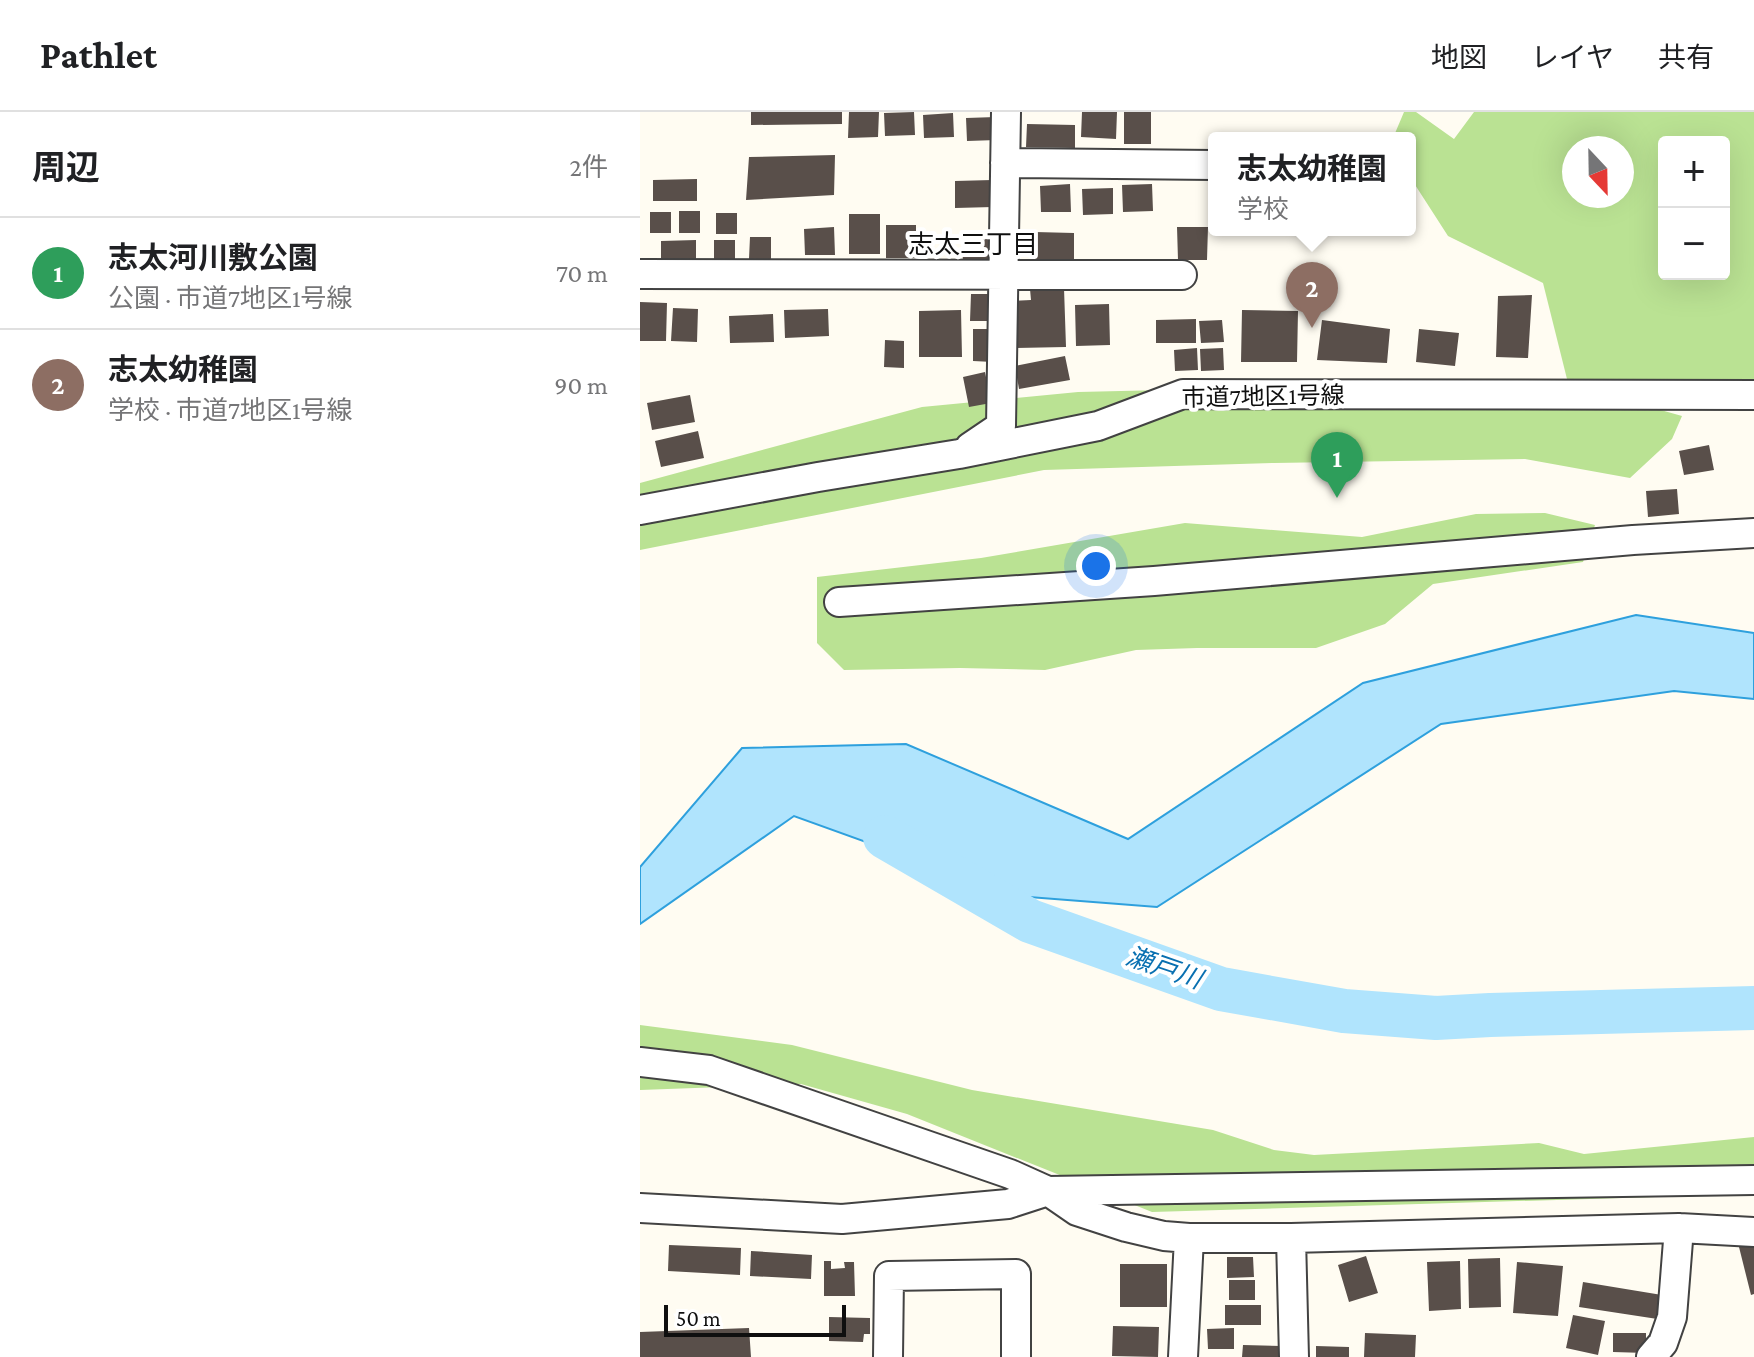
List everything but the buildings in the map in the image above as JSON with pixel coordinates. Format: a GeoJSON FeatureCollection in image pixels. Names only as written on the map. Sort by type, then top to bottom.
{"type":"FeatureCollection","features":[{"type":"Feature","properties":{"kind":"street"},"geometry":{"type":"LineString","coordinates":[[959,454],[1001,426],[1006,112]]}},
{"type":"Feature","properties":{"kind":"street"},"geometry":{"type":"LineString","coordinates":[[1005,163],[1208,165]]}},
{"type":"Feature","properties":{"kind":"street"},"geometry":{"type":"LineString","coordinates":[[640,274],[1182,275]]}},
{"type":"Feature","properties":{"kind":"street","name":"市道7地区1号線"},"geometry":{"type":"LineString","coordinates":[[640,510],[959,454],[1098,426],[1183,394],[1754,395]]}},
{"type":"Feature","properties":{"kind":"street"},"geometry":{"type":"LineString","coordinates":[[839,602],[1154,581],[1754,533]]}},
{"type":"Feature","properties":{"kind":"street"},"geometry":{"type":"LineString","coordinates":[[640,1062],[709,1070],[1010,1174],[1048,1191],[1077,1211],[1164,1236],[1291,1238],[1679,1228],[1754,1232]]}},
{"type":"Feature","properties":{"kind":"street"},"geometry":{"type":"LineString","coordinates":[[640,1208],[842,1219],[1008,1204],[1048,1191],[1754,1180]]}},
{"type":"Feature","properties":{"kind":"street"},"geometry":{"type":"LineString","coordinates":[[1651,1357],[1663,1343],[1672,1317],[1679,1228]]}},
{"type":"Feature","properties":{"kind":"street"},"geometry":{"type":"LineString","coordinates":[[1183,1357],[1189,1238]]}},
{"type":"Feature","properties":{"kind":"street"},"geometry":{"type":"LineString","coordinates":[[1291,1238],[1294,1357]]}},
{"type":"Feature","properties":{"kind":"street"},"geometry":{"type":"LineString","coordinates":[[888,1357],[889,1276],[1016,1274],[1016,1357]]}},
{"type":"Feature","properties":{"kind":"green space"},"geometry":{"type":"Polygon","coordinates":[[[1404,112],[1416,112],[1454,139],[1474,112],[1754,112],[1754,382],[1567,379],[1543,283],[1448,236],[1416,186],[1416,132],[1396,132],[1404,112]]]}},
{"type":"Feature","properties":{"kind":"green space"},"geometry":{"type":"Polygon","coordinates":[[[1558,381],[1682,416],[1672,439],[1630,478],[1525,459],[1044,470],[640,550],[640,483],[922,407],[1078,392],[1558,381]]]}},
{"type":"Feature","properties":{"kind":"green space"},"geometry":{"type":"Polygon","coordinates":[[[1545,513],[1595,525],[1583,562],[1433,584],[1385,624],[1316,648],[1136,650],[1045,670],[844,670],[817,643],[817,577],[981,558],[1185,523],[1362,537],[1476,514],[1545,513]]]}},
{"type":"Feature","properties":{"kind":"green space"},"geometry":{"type":"Polygon","coordinates":[[[640,1025],[792,1045],[972,1090],[1213,1130],[1274,1150],[1314,1155],[1539,1143],[1584,1154],[1754,1137],[1754,1194],[1152,1212],[907,1114],[801,1084],[640,1090],[640,1025]]]}},
{"type":"Feature","properties":{"kind":"water"},"geometry":{"type":"Polygon","coordinates":[[[1636,615],[1754,633],[1754,699],[1674,691],[1441,724],[1157,907],[1016,896],[794,816],[640,924],[640,867],[742,748],[906,744],[1128,839],[1363,683],[1636,615]]]}},
{"type":"Feature","properties":{"kind":"waterway","name":"瀬戸川"},"geometry":{"type":"LineString","coordinates":[[885,837],[1030,921],[1221,989],[1344,1011],[1436,1018],[1754,1008]]}},
{"type":"Feature","properties":{"kind":"place","name":"志太幼稚園"},"geometry":{"type":"Point","coordinates":[1312,328]}},
{"type":"Feature","properties":{"kind":"place","name":"志太河川敷公園"},"geometry":{"type":"Point","coordinates":[1337,498]}},
{"type":"Feature","properties":{"kind":"district","name":"志太三丁目"},"geometry":{"type":"Point","coordinates":[973,244]}}]}
